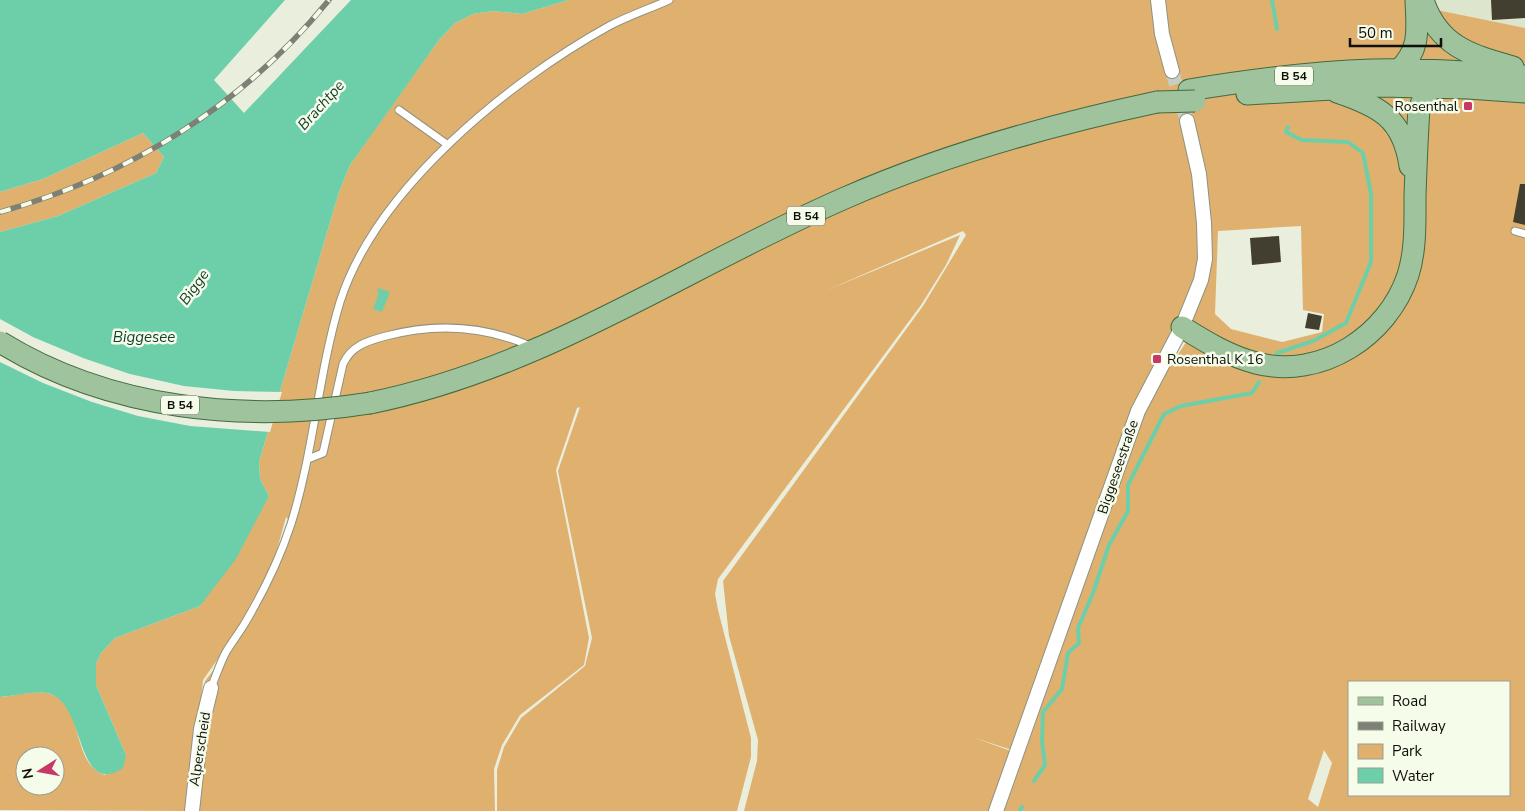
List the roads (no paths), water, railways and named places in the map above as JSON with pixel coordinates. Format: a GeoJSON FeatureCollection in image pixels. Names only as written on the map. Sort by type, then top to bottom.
{"type":"FeatureCollection","features":[{"type":"Feature","properties":{"kind":"main road"},"geometry":{"type":"LineString","coordinates":[[1399,70],[1411,58],[1415,47],[1416,0]]}},
{"type":"Feature","properties":{"kind":"main road"},"geometry":{"type":"LineString","coordinates":[[1423,0],[1429,18],[1437,31],[1448,40],[1491,61],[1525,70]]}},
{"type":"Feature","properties":{"kind":"main road","name":"B 54"},"geometry":{"type":"LineString","coordinates":[[0,342],[55,370],[111,390],[155,401],[219,410],[259,413],[308,411],[370,403],[459,380],[539,350],[593,325],[800,219],[899,175],[1022,134],[1157,102],[1192,96],[1255,79],[1321,73],[1399,70],[1525,76]]}},
{"type":"Feature","properties":{"kind":"main road","name":"B 54"},"geometry":{"type":"LineString","coordinates":[[1192,96],[1382,86],[1435,86],[1525,92]]}},
{"type":"Feature","properties":{"kind":"main road"},"geometry":{"type":"LineString","coordinates":[[1182,327],[1216,349],[1257,364],[1294,366],[1323,361],[1350,350],[1386,317],[1400,296],[1408,273],[1412,251],[1418,109],[1425,96],[1435,86]]}},
{"type":"Feature","properties":{"kind":"main road"},"geometry":{"type":"LineString","coordinates":[[1326,89],[1368,103],[1386,115],[1401,134],[1406,146],[1415,196]]}},
{"type":"Feature","properties":{"kind":"street"},"geometry":{"type":"LineString","coordinates":[[1158,0],[1162,34],[1172,71]]}},
{"type":"Feature","properties":{"kind":"street","name":"Biggeseestraße"},"geometry":{"type":"LineString","coordinates":[[996,811],[1138,411],[1182,327],[1201,280],[1205,258],[1199,174],[1187,121]]}},
{"type":"Feature","properties":{"kind":"street","name":"Alperscheid"},"geometry":{"type":"LineString","coordinates":[[192,811],[201,729],[211,688]]}},
{"type":"Feature","properties":{"kind":"lane"},"geometry":{"type":"LineString","coordinates":[[211,688],[226,652],[262,592],[278,559],[291,523],[308,459],[321,380],[340,302],[352,271],[368,242],[391,210],[448,145],[488,108],[564,53],[611,25],[669,0]]}},
{"type":"Feature","properties":{"kind":"lane"},"geometry":{"type":"LineString","coordinates":[[399,110],[448,145]]}},
{"type":"Feature","properties":{"kind":"lane"},"geometry":{"type":"LineString","coordinates":[[1515,231],[1525,234]]}},
{"type":"Feature","properties":{"kind":"lane"},"geometry":{"type":"LineString","coordinates":[[308,459],[323,453],[343,364],[347,355],[357,346],[372,339],[414,328],[460,327],[512,338],[539,350]]}},
{"type":"Feature","properties":{"kind":"water","name":"Biggesee"},"geometry":{"type":"Polygon","coordinates":[[[0,0],[285,0],[214,80],[244,113],[351,0],[569,0],[522,14],[493,11],[473,14],[455,23],[439,40],[350,165],[339,192],[259,462],[260,479],[269,496],[236,559],[200,606],[115,638],[101,653],[96,664],[96,685],[126,755],[123,768],[107,774],[96,770],[88,760],[68,711],[59,699],[46,693],[0,697],[0,232],[58,216],[156,173],[164,157],[143,133],[43,179],[0,192],[0,0]]]}},
{"type":"Feature","properties":{"kind":"water"},"geometry":{"type":"Polygon","coordinates":[[[378,288],[390,292],[382,312],[373,309],[379,293],[377,292],[378,288]]]}},
{"type":"Feature","properties":{"kind":"waterway"},"geometry":{"type":"LineString","coordinates":[[1272,0],[1277,29]]}},
{"type":"Feature","properties":{"kind":"waterway"},"geometry":{"type":"LineString","coordinates":[[1277,353],[1313,341],[1346,323],[1371,262],[1371,194],[1363,153],[1348,142],[1302,140],[1286,132],[1288,127]]}},
{"type":"Feature","properties":{"kind":"waterway"},"geometry":{"type":"LineString","coordinates":[[1034,781],[1045,765],[1042,741],[1043,712],[1062,689],[1068,653],[1079,643],[1078,628],[1093,593],[1109,545],[1128,511],[1128,485],[1164,414],[1181,406],[1252,393],[1259,382]]}},
{"type":"Feature","properties":{"kind":"waterway"},"geometry":{"type":"LineString","coordinates":[[1020,811],[1022,807]]}},
{"type":"Feature","properties":{"kind":"tunnel"},"geometry":{"type":"LineString","coordinates":[[1172,71],[1187,121]]}},
{"type":"Feature","properties":{"kind":"railway"},"geometry":{"type":"LineString","coordinates":[[0,212],[48,197],[94,178],[139,157],[181,132],[222,103],[260,72],[296,37],[329,0]]}},
{"type":"Feature","properties":{"kind":"place","name":"Rosenthal"},"geometry":{"type":"Point","coordinates":[1468,106]}},
{"type":"Feature","properties":{"kind":"place","name":"Rosenthal K 16"},"geometry":{"type":"Point","coordinates":[1157,359]}},
{"type":"Feature","properties":{"kind":"water label","name":"Brachtpe"},"geometry":{"type":"Point","coordinates":[321,105]}},
{"type":"Feature","properties":{"kind":"water label","name":"Bigge"},"geometry":{"type":"Point","coordinates":[194,287]}}]}
